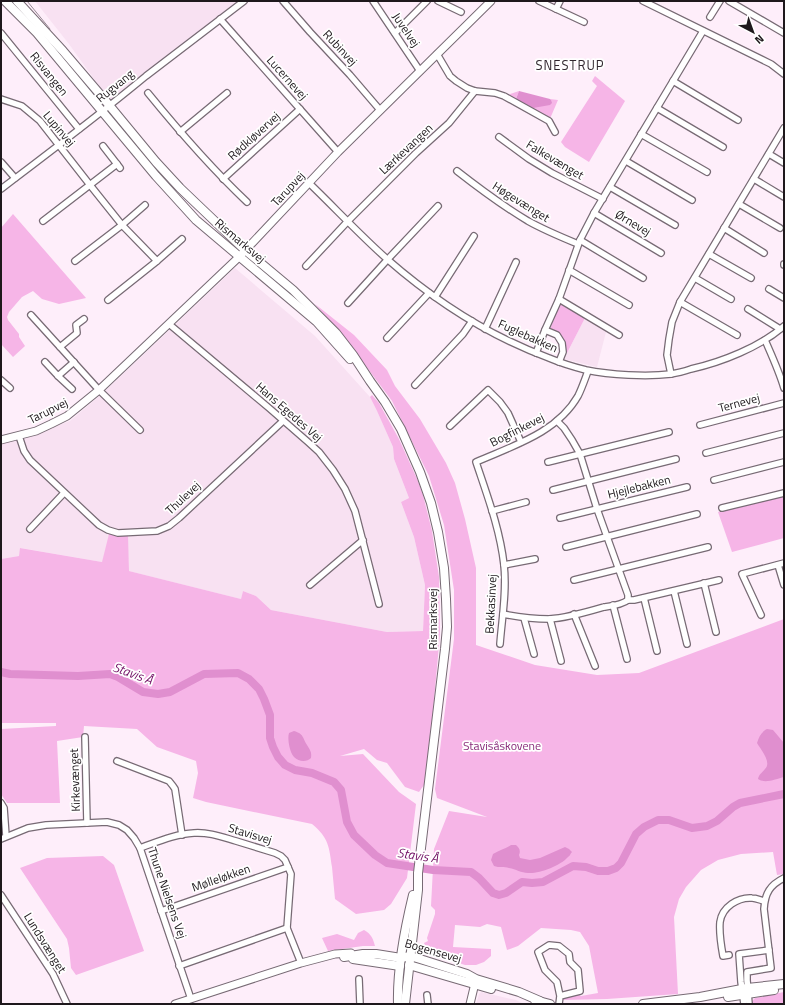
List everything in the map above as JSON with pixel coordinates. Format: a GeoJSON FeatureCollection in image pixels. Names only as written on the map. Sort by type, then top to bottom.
{"type":"FeatureCollection","features":[{"type":"Feature","properties":{"kind":"main road","name":"Rismarksvej"},"geometry":{"type":"LineString","coordinates":[[5,1],[37,33],[156,176],[196,220],[294,290],[336,333],[385,402],[401,429],[420,472],[431,503],[444,568],[446,635],[418,873],[418,890],[398,995],[398,1004]]}},
{"type":"Feature","properties":{"kind":"main road"},"geometry":{"type":"LineString","coordinates":[[12,1],[29,14]]}},
{"type":"Feature","properties":{"kind":"main road","name":"Rismarksvej"},"geometry":{"type":"LineString","coordinates":[[17,1],[59,46],[110,105],[156,162],[242,254]]}},
{"type":"Feature","properties":{"kind":"main road"},"geometry":{"type":"LineString","coordinates":[[21,1],[29,14]]}},
{"type":"Feature","properties":{"kind":"main road","name":"Rismarksvej"},"geometry":{"type":"LineString","coordinates":[[64,65],[80,79],[104,106],[110,105]]}},
{"type":"Feature","properties":{"kind":"main road","name":"Rismarksvej"},"geometry":{"type":"LineString","coordinates":[[102,112],[108,112],[128,134],[138,141]]}},
{"type":"Feature","properties":{"kind":"main road"},"geometry":{"type":"LineString","coordinates":[[401,1004],[405,959],[405,916],[418,873]]}},
{"type":"Feature","properties":{"kind":"main road"},"geometry":{"type":"LineString","coordinates":[[344,957],[405,959],[475,982]]}},
{"type":"Feature","properties":{"kind":"main road","name":"Rismarksvej"},"geometry":{"type":"LineString","coordinates":[[405,959],[406,1004]]}},
{"type":"Feature","properties":{"kind":"main road","name":"Bogensevej"},"geometry":{"type":"LineString","coordinates":[[405,959],[418,967],[519,992],[550,1004]]}},
{"type":"Feature","properties":{"kind":"main road","name":"Bogensevej"},"geometry":{"type":"LineString","coordinates":[[405,959],[460,969],[475,982]]}},
{"type":"Feature","properties":{"kind":"main road"},"geometry":{"type":"LineString","coordinates":[[406,1004],[412,973],[418,967]]}},
{"type":"Feature","properties":{"kind":"main road"},"geometry":{"type":"LineString","coordinates":[[745,992],[784,984]]}},
{"type":"Feature","properties":{"kind":"main road"},"geometry":{"type":"LineString","coordinates":[[643,1004],[784,989]]}},
{"type":"Feature","properties":{"kind":"street","name":"Rugvang"},"geometry":{"type":"LineString","coordinates":[[1,189],[244,1]]}},
{"type":"Feature","properties":{"kind":"street","name":"Rubinvej"},"geometry":{"type":"LineString","coordinates":[[283,1],[380,110]]}},
{"type":"Feature","properties":{"kind":"street","name":"Juvelvej"},"geometry":{"type":"LineString","coordinates":[[373,1],[420,71]]}},
{"type":"Feature","properties":{"kind":"street"},"geometry":{"type":"LineString","coordinates":[[395,33],[427,1]]}},
{"type":"Feature","properties":{"kind":"street"},"geometry":{"type":"LineString","coordinates":[[438,1],[461,12]]}},
{"type":"Feature","properties":{"kind":"street","name":"Tarupvej"},"geometry":{"type":"LineString","coordinates":[[1,440],[36,431],[67,416],[100,390],[242,254],[338,152],[491,1]]}},
{"type":"Feature","properties":{"kind":"street"},"geometry":{"type":"LineString","coordinates":[[539,1],[584,22]]}},
{"type":"Feature","properties":{"kind":"street"},"geometry":{"type":"LineString","coordinates":[[556,9],[560,1]]}},
{"type":"Feature","properties":{"kind":"street"},"geometry":{"type":"LineString","coordinates":[[643,1],[771,64],[784,74]]}},
{"type":"Feature","properties":{"kind":"street"},"geometry":{"type":"LineString","coordinates":[[710,17],[720,1]]}},
{"type":"Feature","properties":{"kind":"street"},"geometry":{"type":"LineString","coordinates":[[728,1],[784,33]]}},
{"type":"Feature","properties":{"kind":"street","name":"Lucernevej"},"geometry":{"type":"LineString","coordinates":[[220,19],[338,152]]}},
{"type":"Feature","properties":{"kind":"street"},"geometry":{"type":"LineString","coordinates":[[536,354],[559,299],[579,242],[594,213],[703,31]]}},
{"type":"Feature","properties":{"kind":"street","name":"Risvangen"},"geometry":{"type":"LineString","coordinates":[[1,32],[79,129]]}},
{"type":"Feature","properties":{"kind":"street"},"geometry":{"type":"LineString","coordinates":[[437,54],[450,76],[456,81],[475,91],[504,96],[549,121],[555,132]]}},
{"type":"Feature","properties":{"kind":"street"},"geometry":{"type":"LineString","coordinates":[[672,81],[738,120]]}},
{"type":"Feature","properties":{"kind":"street","name":"Lærkevangen"},"geometry":{"type":"LineString","coordinates":[[306,266],[348,221],[416,153],[449,123],[475,91]]}},
{"type":"Feature","properties":{"kind":"street"},"geometry":{"type":"LineString","coordinates":[[148,93],[180,132],[223,179],[247,202]]}},
{"type":"Feature","properties":{"kind":"street"},"geometry":{"type":"LineString","coordinates":[[180,132],[227,93]]}},
{"type":"Feature","properties":{"kind":"street","name":"Lupinvej"},"geometry":{"type":"LineString","coordinates":[[1,99],[22,106],[40,121],[122,225],[157,261]]}},
{"type":"Feature","properties":{"kind":"street"},"geometry":{"type":"LineString","coordinates":[[657,108],[723,146]]}},
{"type":"Feature","properties":{"kind":"street","name":"Rødkløvervej"},"geometry":{"type":"LineString","coordinates":[[223,179],[300,109]]}},
{"type":"Feature","properties":{"kind":"street"},"geometry":{"type":"LineString","coordinates":[[671,374],[667,355],[669,339],[672,322],[680,302],[784,130]]}},
{"type":"Feature","properties":{"kind":"street"},"geometry":{"type":"LineString","coordinates":[[641,134],[707,172]]}},
{"type":"Feature","properties":{"kind":"street","name":"Falkevænget"},"geometry":{"type":"LineString","coordinates":[[499,137],[552,173],[603,199]]}},
{"type":"Feature","properties":{"kind":"street"},"geometry":{"type":"LineString","coordinates":[[43,221],[90,185],[119,166],[103,146]]}},
{"type":"Feature","properties":{"kind":"street"},"geometry":{"type":"LineString","coordinates":[[769,154],[784,164]]}},
{"type":"Feature","properties":{"kind":"street"},"geometry":{"type":"LineString","coordinates":[[626,161],[692,200]]}},
{"type":"Feature","properties":{"kind":"street"},"geometry":{"type":"LineString","coordinates":[[1,162],[15,178]]}},
{"type":"Feature","properties":{"kind":"street","name":"Høgevænget"},"geometry":{"type":"LineString","coordinates":[[457,171],[513,212],[552,233],[579,242]]}},
{"type":"Feature","properties":{"kind":"street"},"geometry":{"type":"LineString","coordinates":[[754,179],[784,197]]}},
{"type":"Feature","properties":{"kind":"street","name":"Fuglebakken"},"geometry":{"type":"LineString","coordinates":[[309,183],[388,259],[435,297],[485,329],[513,343],[536,354],[588,371],[614,374],[671,374],[723,360],[765,340],[782,328],[748,309]]}},
{"type":"Feature","properties":{"kind":"street","name":"Ørnevej"},"geometry":{"type":"LineString","coordinates":[[610,187],[675,226]]}},
{"type":"Feature","properties":{"kind":"street"},"geometry":{"type":"LineString","coordinates":[[739,204],[780,228]]}},
{"type":"Feature","properties":{"kind":"street"},"geometry":{"type":"LineString","coordinates":[[75,261],[122,225],[145,205]]}},
{"type":"Feature","properties":{"kind":"street"},"geometry":{"type":"LineString","coordinates":[[348,303],[438,206]]}},
{"type":"Feature","properties":{"kind":"street","name":"Ørnevej"},"geometry":{"type":"LineString","coordinates":[[594,213],[661,253]]}},
{"type":"Feature","properties":{"kind":"street"},"geometry":{"type":"LineString","coordinates":[[724,228],[764,253]]}},
{"type":"Feature","properties":{"kind":"street"},"geometry":{"type":"LineString","coordinates":[[435,297],[474,236]]}},
{"type":"Feature","properties":{"kind":"street"},"geometry":{"type":"LineString","coordinates":[[108,300],[182,239]]}},
{"type":"Feature","properties":{"kind":"street"},"geometry":{"type":"LineString","coordinates":[[579,242],[643,278]]}},
{"type":"Feature","properties":{"kind":"street"},"geometry":{"type":"LineString","coordinates":[[709,254],[751,278]]}},
{"type":"Feature","properties":{"kind":"street"},"geometry":{"type":"LineString","coordinates":[[485,329],[516,262]]}},
{"type":"Feature","properties":{"kind":"street"},"geometry":{"type":"LineString","coordinates":[[569,270],[630,305]]}},
{"type":"Feature","properties":{"kind":"street"},"geometry":{"type":"LineString","coordinates":[[695,278],[730,299]]}},
{"type":"Feature","properties":{"kind":"street"},"geometry":{"type":"LineString","coordinates":[[769,289],[784,298]]}},
{"type":"Feature","properties":{"kind":"street"},"geometry":{"type":"LineString","coordinates":[[388,338],[430,293]]}},
{"type":"Feature","properties":{"kind":"street"},"geometry":{"type":"LineString","coordinates":[[559,299],[620,335]]}},
{"type":"Feature","properties":{"kind":"street"},"geometry":{"type":"LineString","coordinates":[[680,302],[737,335]]}},
{"type":"Feature","properties":{"kind":"street"},"geometry":{"type":"LineString","coordinates":[[31,315],[100,390],[140,430]]}},
{"type":"Feature","properties":{"kind":"street"},"geometry":{"type":"LineString","coordinates":[[60,347],[77,333],[76,325],[84,319]]}},
{"type":"Feature","properties":{"kind":"street"},"geometry":{"type":"LineString","coordinates":[[415,385],[463,334],[472,320]]}},
{"type":"Feature","properties":{"kind":"street","name":"Hans Egedes Vej"},"geometry":{"type":"LineString","coordinates":[[169,324],[319,452],[333,470],[345,489],[355,511],[379,604]]}},
{"type":"Feature","properties":{"kind":"street"},"geometry":{"type":"LineString","coordinates":[[545,330],[557,335],[562,343],[563,352],[559,362]]}},
{"type":"Feature","properties":{"kind":"street"},"geometry":{"type":"LineString","coordinates":[[765,340],[774,358],[784,388]]}},
{"type":"Feature","properties":{"kind":"street"},"geometry":{"type":"LineString","coordinates":[[45,362],[72,389]]}},
{"type":"Feature","properties":{"kind":"street"},"geometry":{"type":"LineString","coordinates":[[58,376],[74,362]]}},
{"type":"Feature","properties":{"kind":"street","name":"Bogfinkevej"},"geometry":{"type":"LineString","coordinates":[[476,462],[521,442],[546,429],[557,421],[578,397],[588,371]]}},
{"type":"Feature","properties":{"kind":"street"},"geometry":{"type":"LineString","coordinates":[[1,380],[10,388]]}},
{"type":"Feature","properties":{"kind":"street"},"geometry":{"type":"LineString","coordinates":[[450,426],[488,390],[508,413],[521,442]]}},
{"type":"Feature","properties":{"kind":"street","name":"Ternevej"},"geometry":{"type":"LineString","coordinates":[[700,425],[784,403]]}},
{"type":"Feature","properties":{"kind":"street","name":"Thulevej"},"geometry":{"type":"LineString","coordinates":[[19,436],[24,451],[30,460],[99,525],[118,533],[157,531],[169,526],[179,518],[283,421]]}},
{"type":"Feature","properties":{"kind":"street","name":"Hjejlebakken"},"geometry":{"type":"LineString","coordinates":[[557,421],[568,434],[580,454],[597,509],[628,596],[628,600]]}},
{"type":"Feature","properties":{"kind":"street"},"geometry":{"type":"LineString","coordinates":[[548,462],[669,432]]}},
{"type":"Feature","properties":{"kind":"street"},"geometry":{"type":"LineString","coordinates":[[706,453],[784,433]]}},
{"type":"Feature","properties":{"kind":"street","name":"Hjejlebakken"},"geometry":{"type":"LineString","coordinates":[[553,490],[676,459]]}},
{"type":"Feature","properties":{"kind":"street","name":"Bekkasinvej"},"geometry":{"type":"LineString","coordinates":[[476,462],[492,511],[504,565],[505,589],[500,644]]}},
{"type":"Feature","properties":{"kind":"street"},"geometry":{"type":"LineString","coordinates":[[714,480],[784,462]]}},
{"type":"Feature","properties":{"kind":"street","name":"Hjejlebakken"},"geometry":{"type":"LineString","coordinates":[[560,518],[687,487]]}},
{"type":"Feature","properties":{"kind":"street"},"geometry":{"type":"LineString","coordinates":[[30,530],[64,492]]}},
{"type":"Feature","properties":{"kind":"street"},"geometry":{"type":"LineString","coordinates":[[722,508],[784,493]]}},
{"type":"Feature","properties":{"kind":"street"},"geometry":{"type":"LineString","coordinates":[[492,511],[526,502]]}},
{"type":"Feature","properties":{"kind":"street"},"geometry":{"type":"LineString","coordinates":[[566,547],[697,514]]}},
{"type":"Feature","properties":{"kind":"street"},"geometry":{"type":"LineString","coordinates":[[310,585],[363,540]]}},
{"type":"Feature","properties":{"kind":"street"},"geometry":{"type":"LineString","coordinates":[[574,580],[708,547]]}},
{"type":"Feature","properties":{"kind":"street","name":"Bekkasinvej"},"geometry":{"type":"LineString","coordinates":[[504,565],[535,559]]}},
{"type":"Feature","properties":{"kind":"street"},"geometry":{"type":"LineString","coordinates":[[761,615],[742,574],[781,564],[784,585]]}},
{"type":"Feature","properties":{"kind":"street"},"geometry":{"type":"LineString","coordinates":[[503,614],[524,618],[550,619],[719,580]]}},
{"type":"Feature","properties":{"kind":"street"},"geometry":{"type":"LineString","coordinates":[[704,583],[716,632]]}},
{"type":"Feature","properties":{"kind":"street"},"geometry":{"type":"LineString","coordinates":[[674,591],[687,644]]}},
{"type":"Feature","properties":{"kind":"street"},"geometry":{"type":"LineString","coordinates":[[644,598],[658,651]]}},
{"type":"Feature","properties":{"kind":"street"},"geometry":{"type":"LineString","coordinates":[[613,605],[627,659]]}},
{"type":"Feature","properties":{"kind":"street"},"geometry":{"type":"LineString","coordinates":[[574,614],[595,666]]}},
{"type":"Feature","properties":{"kind":"street"},"geometry":{"type":"LineString","coordinates":[[524,618],[534,654]]}},
{"type":"Feature","properties":{"kind":"street"},"geometry":{"type":"LineString","coordinates":[[550,619],[561,661]]}},
{"type":"Feature","properties":{"kind":"street","name":"Kirkevænget"},"geometry":{"type":"LineString","coordinates":[[85,737],[87,822]]}},
{"type":"Feature","properties":{"kind":"street"},"geometry":{"type":"LineString","coordinates":[[116,761],[125,761],[169,781],[172,784],[175,789],[182,835]]}},
{"type":"Feature","properties":{"kind":"street"},"geometry":{"type":"LineString","coordinates":[[1,804],[4,808],[3,838]]}},
{"type":"Feature","properties":{"kind":"street","name":"Thune Nielsens Vej"},"geometry":{"type":"LineString","coordinates":[[3,838],[28,828],[87,822],[107,822],[119,825],[127,830],[140,848],[191,999]]}},
{"type":"Feature","properties":{"kind":"street","name":"Stavisvej"},"geometry":{"type":"LineString","coordinates":[[140,848],[172,837],[193,833],[206,833],[275,853],[285,860],[288,867]]}},
{"type":"Feature","properties":{"kind":"street"},"geometry":{"type":"LineString","coordinates":[[288,867],[291,874],[287,928],[301,963]]}},
{"type":"Feature","properties":{"kind":"street","name":"Mølleløkken"},"geometry":{"type":"LineString","coordinates":[[161,911],[288,867]]}},
{"type":"Feature","properties":{"kind":"street"},"geometry":{"type":"LineString","coordinates":[[744,1004],[747,972],[771,968],[764,901],[767,892],[771,887],[776,882],[784,878]]}},
{"type":"Feature","properties":{"kind":"street","name":"Lundsvænget"},"geometry":{"type":"LineString","coordinates":[[1,895],[53,974],[67,1004]]}},
{"type":"Feature","properties":{"kind":"street"},"geometry":{"type":"LineString","coordinates":[[729,955],[723,956],[720,920],[723,913],[732,904],[744,898],[753,898],[764,901]]}},
{"type":"Feature","properties":{"kind":"street"},"geometry":{"type":"LineString","coordinates":[[179,966],[287,928]]}},
{"type":"Feature","properties":{"kind":"street"},"geometry":{"type":"LineString","coordinates":[[560,996],[580,991],[578,970],[570,962],[569,954],[559,946],[549,945],[538,952],[545,970],[557,982],[560,1004]]}},
{"type":"Feature","properties":{"kind":"street"},"geometry":{"type":"LineString","coordinates":[[749,1004],[745,992],[739,954],[769,950]]}},
{"type":"Feature","properties":{"kind":"street","name":"Bogensevej"},"geometry":{"type":"LineString","coordinates":[[175,1004],[301,963],[335,954],[376,951],[405,959]]}},
{"type":"Feature","properties":{"kind":"street","name":"Bogensevej"},"geometry":{"type":"LineString","coordinates":[[315,960],[344,957]]}},
{"type":"Feature","properties":{"kind":"street"},"geometry":{"type":"LineString","coordinates":[[358,979],[360,1004]]}},
{"type":"Feature","properties":{"kind":"street"},"geometry":{"type":"LineString","coordinates":[[470,1004],[475,982]]}},
{"type":"Feature","properties":{"kind":"street"},"geometry":{"type":"LineString","coordinates":[[428,995],[428,1004]]}},
{"type":"Feature","properties":{"kind":"shaded area"},"geometry":{"type":"Polygon","coordinates":[[[35,1],[238,1],[109,100],[69,44],[35,1]]]}},
{"type":"Feature","properties":{"kind":"shaded area"},"geometry":{"type":"Polygon","coordinates":[[[519,91],[550,99],[552,103],[550,105],[533,108],[516,99],[519,91]]]}},
{"type":"Feature","properties":{"kind":"shaded area"},"geometry":{"type":"Polygon","coordinates":[[[235,268],[315,336],[370,397],[393,447],[394,459],[409,498],[401,502],[414,537],[425,585],[423,631],[387,632],[271,610],[256,596],[243,591],[241,599],[129,571],[127,536],[102,562],[21,548],[19,556],[1,559],[1,443],[37,433],[70,421],[104,392],[235,268]]]}},
{"type":"Feature","properties":{"kind":"shaded area"},"geometry":{"type":"Polygon","coordinates":[[[585,318],[606,331],[597,367],[564,359],[585,318]]]}},
{"type":"Feature","properties":{"kind":"shaded area"},"geometry":{"type":"Polygon","coordinates":[[[767,729],[773,730],[784,743],[784,777],[771,781],[758,779],[767,766],[767,760],[757,743],[760,735],[767,729]]]}},
{"type":"Feature","properties":{"kind":"shaded area"},"geometry":{"type":"Polygon","coordinates":[[[294,731],[301,735],[310,750],[311,758],[305,761],[296,759],[291,752],[288,736],[289,733],[294,731]]]}},
{"type":"Feature","properties":{"kind":"shaded area"},"geometry":{"type":"Polygon","coordinates":[[[511,845],[516,845],[519,848],[520,858],[530,860],[540,858],[565,847],[572,852],[569,857],[549,869],[533,873],[525,873],[507,867],[494,866],[491,860],[493,854],[511,845]]]}},
{"type":"Feature","properties":{"kind":"shaded area"},"geometry":{"type":"Polygon","coordinates":[[[481,992],[516,1000],[524,1004],[476,1004],[481,992]]]}},
{"type":"Feature","properties":{"kind":"green space"},"geometry":{"type":"Polygon","coordinates":[[[595,76],[625,101],[589,162],[565,147],[561,142],[597,86],[592,81],[595,76]]]}},
{"type":"Feature","properties":{"kind":"green space"},"geometry":{"type":"Polygon","coordinates":[[[519,91],[516,99],[558,100],[549,121],[504,96],[519,91]]]}},
{"type":"Feature","properties":{"kind":"green space"},"geometry":{"type":"Polygon","coordinates":[[[13,214],[86,298],[59,304],[42,299],[33,291],[22,297],[9,312],[7,317],[19,334],[19,337],[25,346],[13,357],[1,344],[1,228],[13,214]]]}},
{"type":"Feature","properties":{"kind":"green space","name":"Stavisåskovene"},"geometry":{"type":"Polygon","coordinates":[[[315,304],[354,335],[387,370],[395,386],[420,419],[446,463],[455,483],[476,568],[476,645],[535,665],[597,675],[639,673],[784,619],[784,874],[777,875],[773,852],[741,854],[718,860],[701,870],[686,887],[679,899],[674,917],[678,994],[607,999],[563,1000],[563,997],[578,994],[581,996],[598,993],[589,946],[580,932],[571,930],[541,928],[518,946],[507,950],[501,927],[487,924],[480,927],[455,925],[453,947],[491,949],[491,956],[484,962],[476,965],[465,965],[434,955],[427,950],[424,943],[428,941],[427,938],[435,914],[435,910],[431,906],[434,849],[449,811],[487,817],[437,798],[435,789],[454,639],[454,590],[444,525],[429,476],[392,401],[347,341],[315,304]]]}},
{"type":"Feature","properties":{"kind":"green space"},"geometry":{"type":"Polygon","coordinates":[[[560,304],[585,318],[567,353],[561,335],[550,329],[560,304]]]}},
{"type":"Feature","properties":{"kind":"green space"},"geometry":{"type":"Polygon","coordinates":[[[372,395],[379,403],[399,439],[418,481],[432,531],[439,577],[440,634],[432,722],[424,785],[419,792],[405,787],[387,763],[377,760],[364,749],[340,756],[363,754],[399,792],[416,804],[407,878],[391,904],[384,910],[356,914],[335,899],[329,848],[325,838],[318,829],[312,824],[193,798],[198,773],[196,761],[157,747],[137,729],[84,726],[83,737],[57,741],[60,803],[7,803],[1,794],[1,729],[56,726],[56,723],[1,723],[1,559],[19,556],[20,548],[102,562],[109,534],[128,536],[129,571],[241,599],[243,591],[256,596],[271,610],[387,632],[423,631],[425,585],[414,537],[401,502],[409,498],[394,459],[393,447],[370,397],[372,395]]]}},
{"type":"Feature","properties":{"kind":"green space"},"geometry":{"type":"Polygon","coordinates":[[[784,496],[784,538],[732,552],[718,512],[784,496]]]}},
{"type":"Feature","properties":{"kind":"green space"},"geometry":{"type":"Polygon","coordinates":[[[103,856],[114,865],[144,951],[76,975],[71,968],[67,939],[20,868],[47,858],[103,856]]]}},
{"type":"Feature","properties":{"kind":"green space"},"geometry":{"type":"Polygon","coordinates":[[[364,930],[371,936],[375,946],[363,946],[328,951],[322,938],[337,934],[354,940],[358,933],[364,930]]]}},
{"type":"Feature","properties":{"kind":"green space"},"geometry":{"type":"Polygon","coordinates":[[[784,992],[784,1004],[752,1004],[751,1002],[755,998],[784,992]]]}},
{"type":"Feature","properties":{"kind":"waterway","name":"Stavis Å"},"geometry":{"type":"LineString","coordinates":[[1,672],[10,674],[78,676],[110,674],[143,692],[158,694],[170,692],[204,674],[238,673],[249,679],[259,689],[264,699],[270,715],[270,738],[278,757],[285,765],[295,770],[312,773],[334,782],[341,790],[347,822],[354,835],[375,855],[387,863],[433,870],[471,872],[493,893],[499,895],[506,893],[522,882],[543,882],[573,866],[586,867],[598,871],[608,871],[616,868],[621,863],[636,834],[644,827],[658,820],[669,820],[692,828],[707,826],[717,821],[740,803],[784,794]]}},
{"type":"Feature","properties":{"kind":"tram line"},"geometry":{"type":"LineString","coordinates":[[27,1],[50,29]]}},
{"type":"Feature","properties":{"kind":"district","name":"SNESTRUP"},"geometry":{"type":"Point","coordinates":[570,65]}}]}
